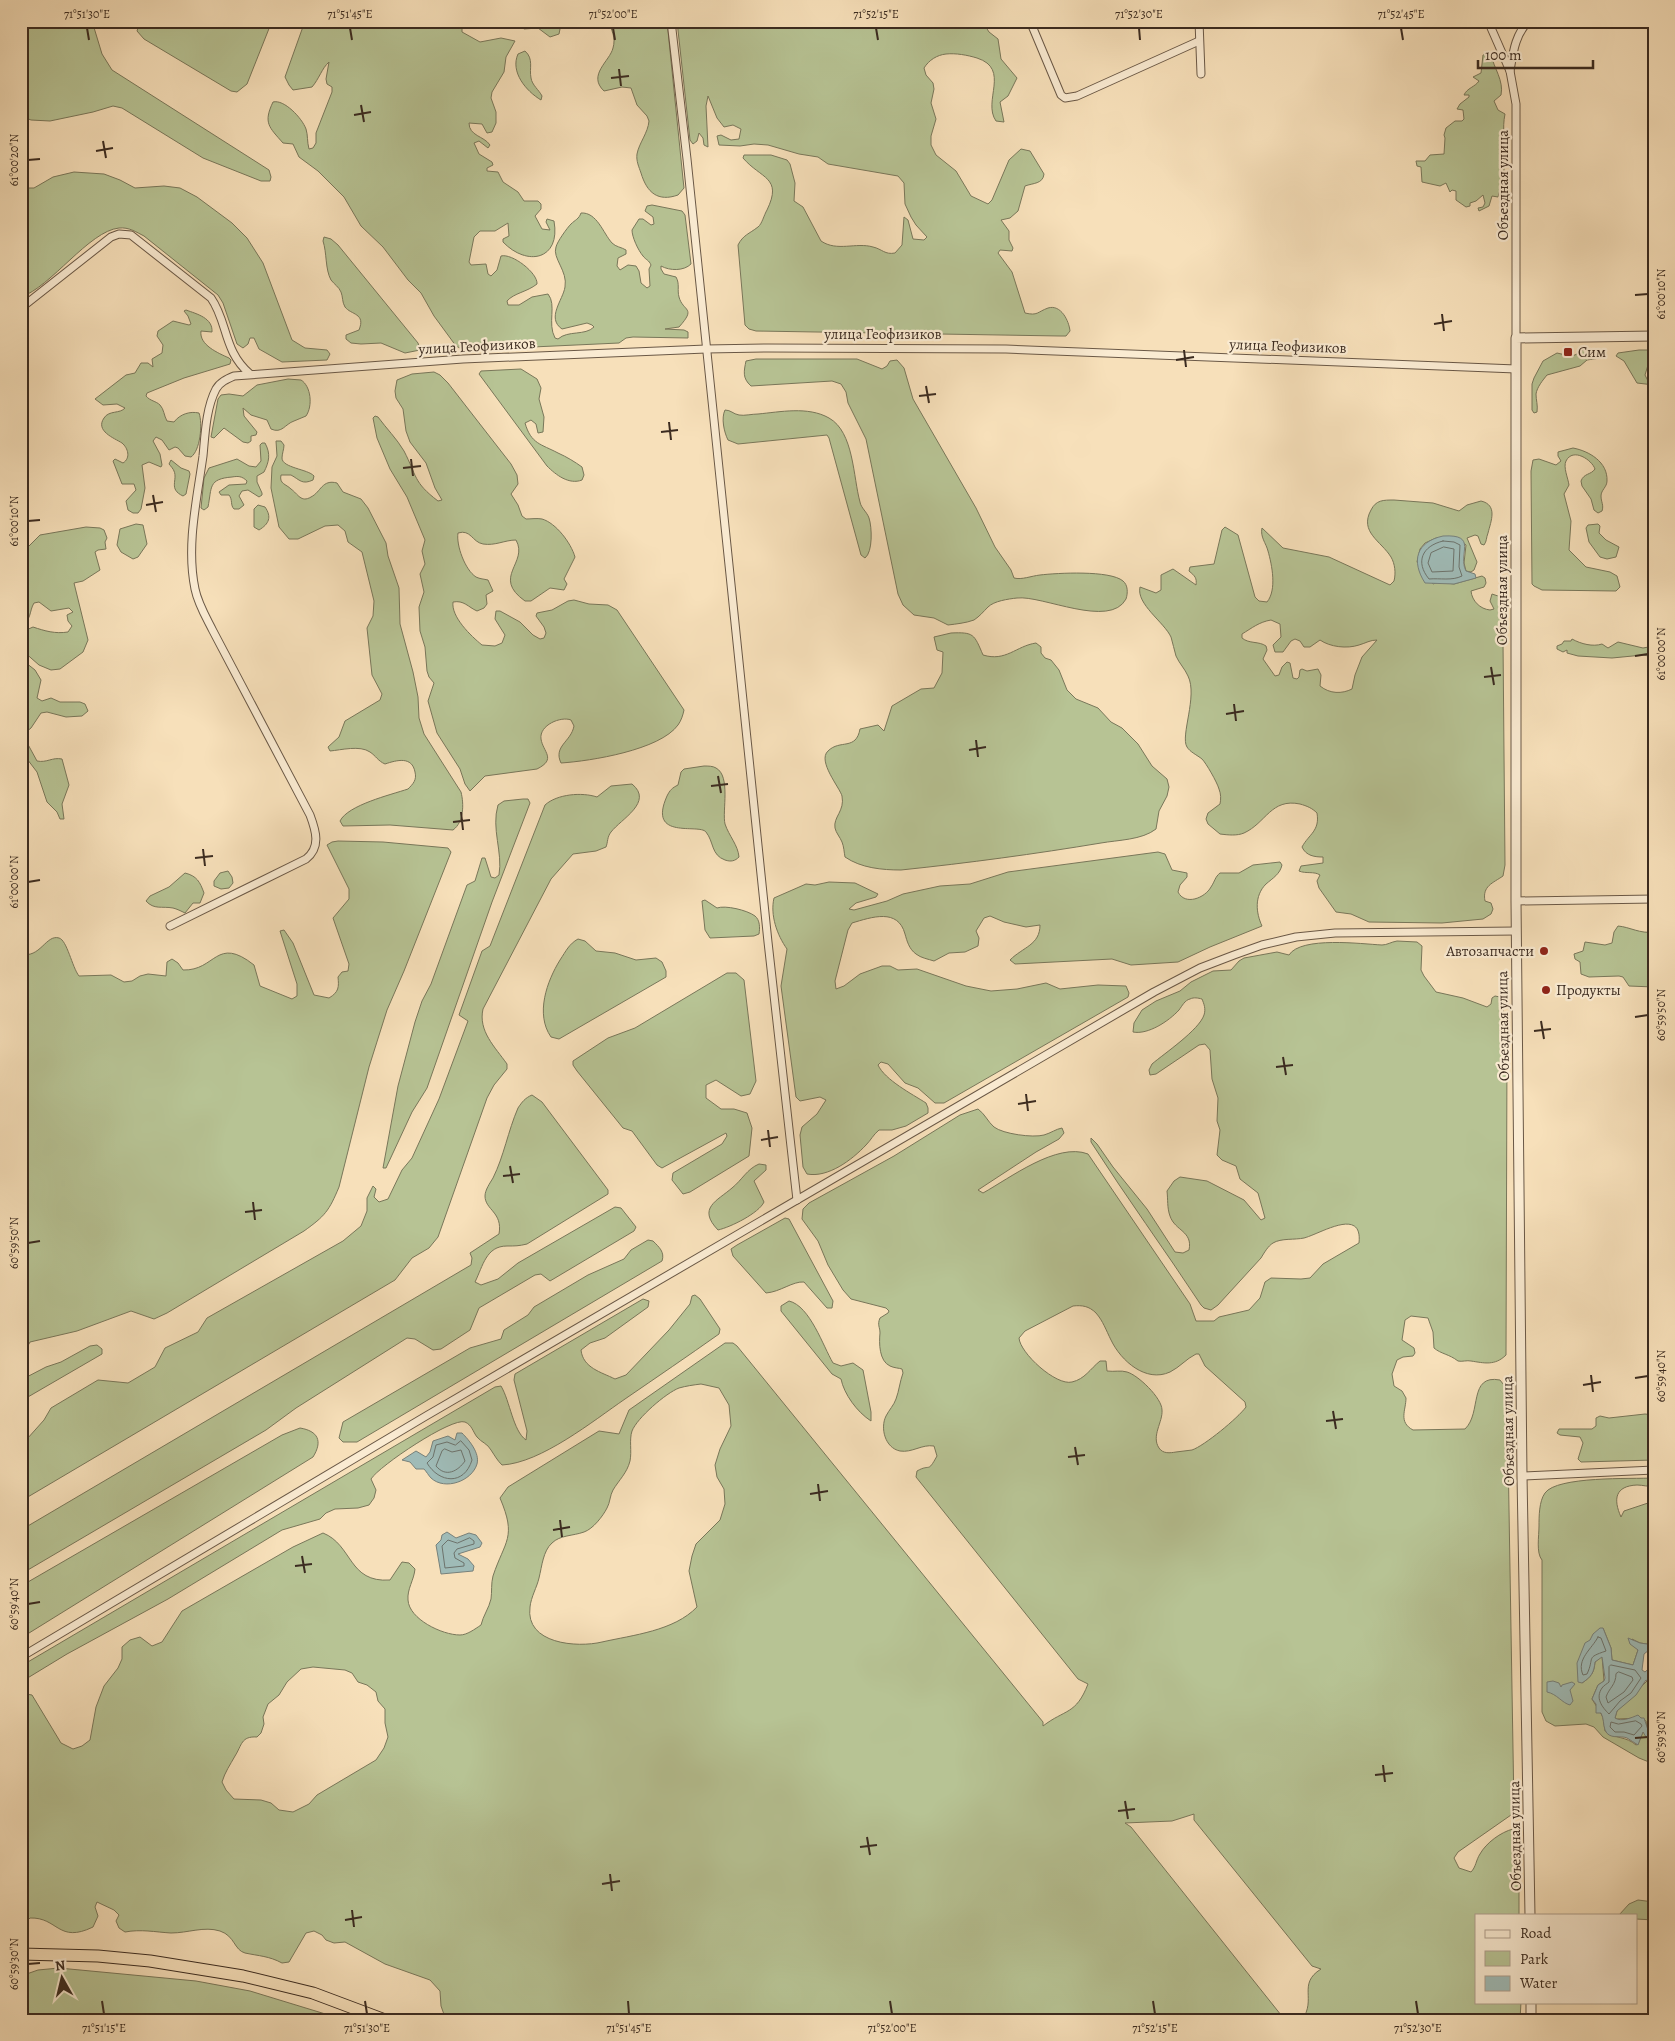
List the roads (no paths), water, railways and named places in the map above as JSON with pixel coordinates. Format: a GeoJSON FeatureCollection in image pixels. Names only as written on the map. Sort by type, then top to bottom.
{"type":"FeatureCollection","features":[{"type":"Feature","properties":{"kind":"highway"},"geometry":{"type":"LineString","coordinates":[[21,1954],[49,1953],[141,1960],[244,1976],[313,1993],[385,2020]]}},
{"type":"Feature","properties":{"kind":"street"},"geometry":{"type":"LineString","coordinates":[[671,21],[768,942],[798,1200]]}},
{"type":"Feature","properties":{"kind":"street"},"geometry":{"type":"LineString","coordinates":[[1030,21],[1061,94],[1065,98],[1077,96],[1199,41]]}},
{"type":"Feature","properties":{"kind":"street"},"geometry":{"type":"LineString","coordinates":[[1199,21],[1201,74]]}},
{"type":"Feature","properties":{"kind":"street","name":"Объездная улица"},"geometry":{"type":"LineString","coordinates":[[1488,21],[1510,71],[1516,110],[1516,931],[1522,1476],[1530,1914]]}},
{"type":"Feature","properties":{"kind":"street"},"geometry":{"type":"LineString","coordinates":[[1510,71],[1517,39],[1521,30],[1529,21]]}},
{"type":"Feature","properties":{"kind":"street"},"geometry":{"type":"LineString","coordinates":[[21,308],[111,237],[119,234],[131,235],[211,298],[216,304],[225,334],[238,362],[250,374]]}},
{"type":"Feature","properties":{"kind":"street"},"geometry":{"type":"LineString","coordinates":[[1516,338],[1654,336]]}},
{"type":"Feature","properties":{"kind":"street","name":"улица Геофизиков"},"geometry":{"type":"LineString","coordinates":[[170,926],[306,859],[311,855],[316,844],[315,828],[310,815],[213,631],[198,600],[195,588],[192,549],[193,528],[204,442],[213,396],[217,388],[227,379],[234,376],[463,359],[706,349],[998,349],[1516,370]]}},
{"type":"Feature","properties":{"kind":"street"},"geometry":{"type":"LineString","coordinates":[[1516,901],[1654,899]]}},
{"type":"Feature","properties":{"kind":"street"},"geometry":{"type":"LineString","coordinates":[[21,1657],[426,1416],[1154,992],[1200,968],[1262,945],[1296,937],[1335,933],[1516,931]]}},
{"type":"Feature","properties":{"kind":"street"},"geometry":{"type":"LineString","coordinates":[[1522,1476],[1654,1470]]}},
{"type":"Feature","properties":{"kind":"street"},"geometry":{"type":"LineString","coordinates":[[1531,2004],[1531,2020]]}},
{"type":"Feature","properties":{"kind":"water"},"geometry":{"type":"Polygon","coordinates":[[[1443,536],[1461,538],[1465,546],[1464,565],[1466,571],[1475,574],[1476,578],[1454,584],[1425,583],[1418,567],[1417,560],[1419,554],[1427,543],[1443,536]]]}},
{"type":"Feature","properties":{"kind":"water"},"geometry":{"type":"Polygon","coordinates":[[[457,1433],[462,1433],[465,1436],[473,1447],[478,1460],[474,1470],[464,1479],[450,1484],[443,1484],[431,1478],[424,1469],[416,1469],[410,1462],[402,1460],[416,1451],[426,1457],[430,1452],[433,1441],[448,1436],[455,1440],[457,1433]]]}},
{"type":"Feature","properties":{"kind":"water"},"geometry":{"type":"Polygon","coordinates":[[[447,1532],[456,1538],[469,1533],[476,1535],[482,1543],[480,1547],[458,1554],[468,1559],[474,1566],[473,1571],[441,1574],[436,1545],[441,1540],[442,1535],[447,1532]]]}},
{"type":"Feature","properties":{"kind":"water"},"geometry":{"type":"Polygon","coordinates":[[[1600,1628],[1603,1628],[1611,1648],[1612,1660],[1633,1665],[1638,1650],[1630,1644],[1628,1638],[1640,1643],[1654,1645],[1654,1650],[1649,1650],[1644,1654],[1642,1670],[1645,1672],[1654,1664],[1654,1706],[1649,1682],[1646,1680],[1636,1695],[1617,1711],[1615,1718],[1623,1720],[1638,1715],[1644,1718],[1648,1736],[1646,1737],[1643,1732],[1638,1745],[1627,1738],[1609,1735],[1605,1730],[1601,1713],[1596,1713],[1596,1704],[1592,1699],[1598,1685],[1605,1678],[1602,1657],[1595,1662],[1590,1677],[1582,1683],[1578,1682],[1577,1663],[1585,1643],[1600,1628]]]}},
{"type":"Feature","properties":{"kind":"water"},"geometry":{"type":"Polygon","coordinates":[[[1547,1682],[1559,1683],[1561,1687],[1572,1682],[1575,1684],[1570,1690],[1573,1701],[1570,1705],[1547,1692],[1547,1682]]]}},
{"type":"Feature","properties":{"kind":"place","name":"Сим"},"geometry":{"type":"Point","coordinates":[1568,352]}},
{"type":"Feature","properties":{"kind":"place","name":"Автозапчасти"},"geometry":{"type":"Point","coordinates":[1544,951]}},
{"type":"Feature","properties":{"kind":"place","name":"Продукты"},"geometry":{"type":"Point","coordinates":[1546,990]}}]}
